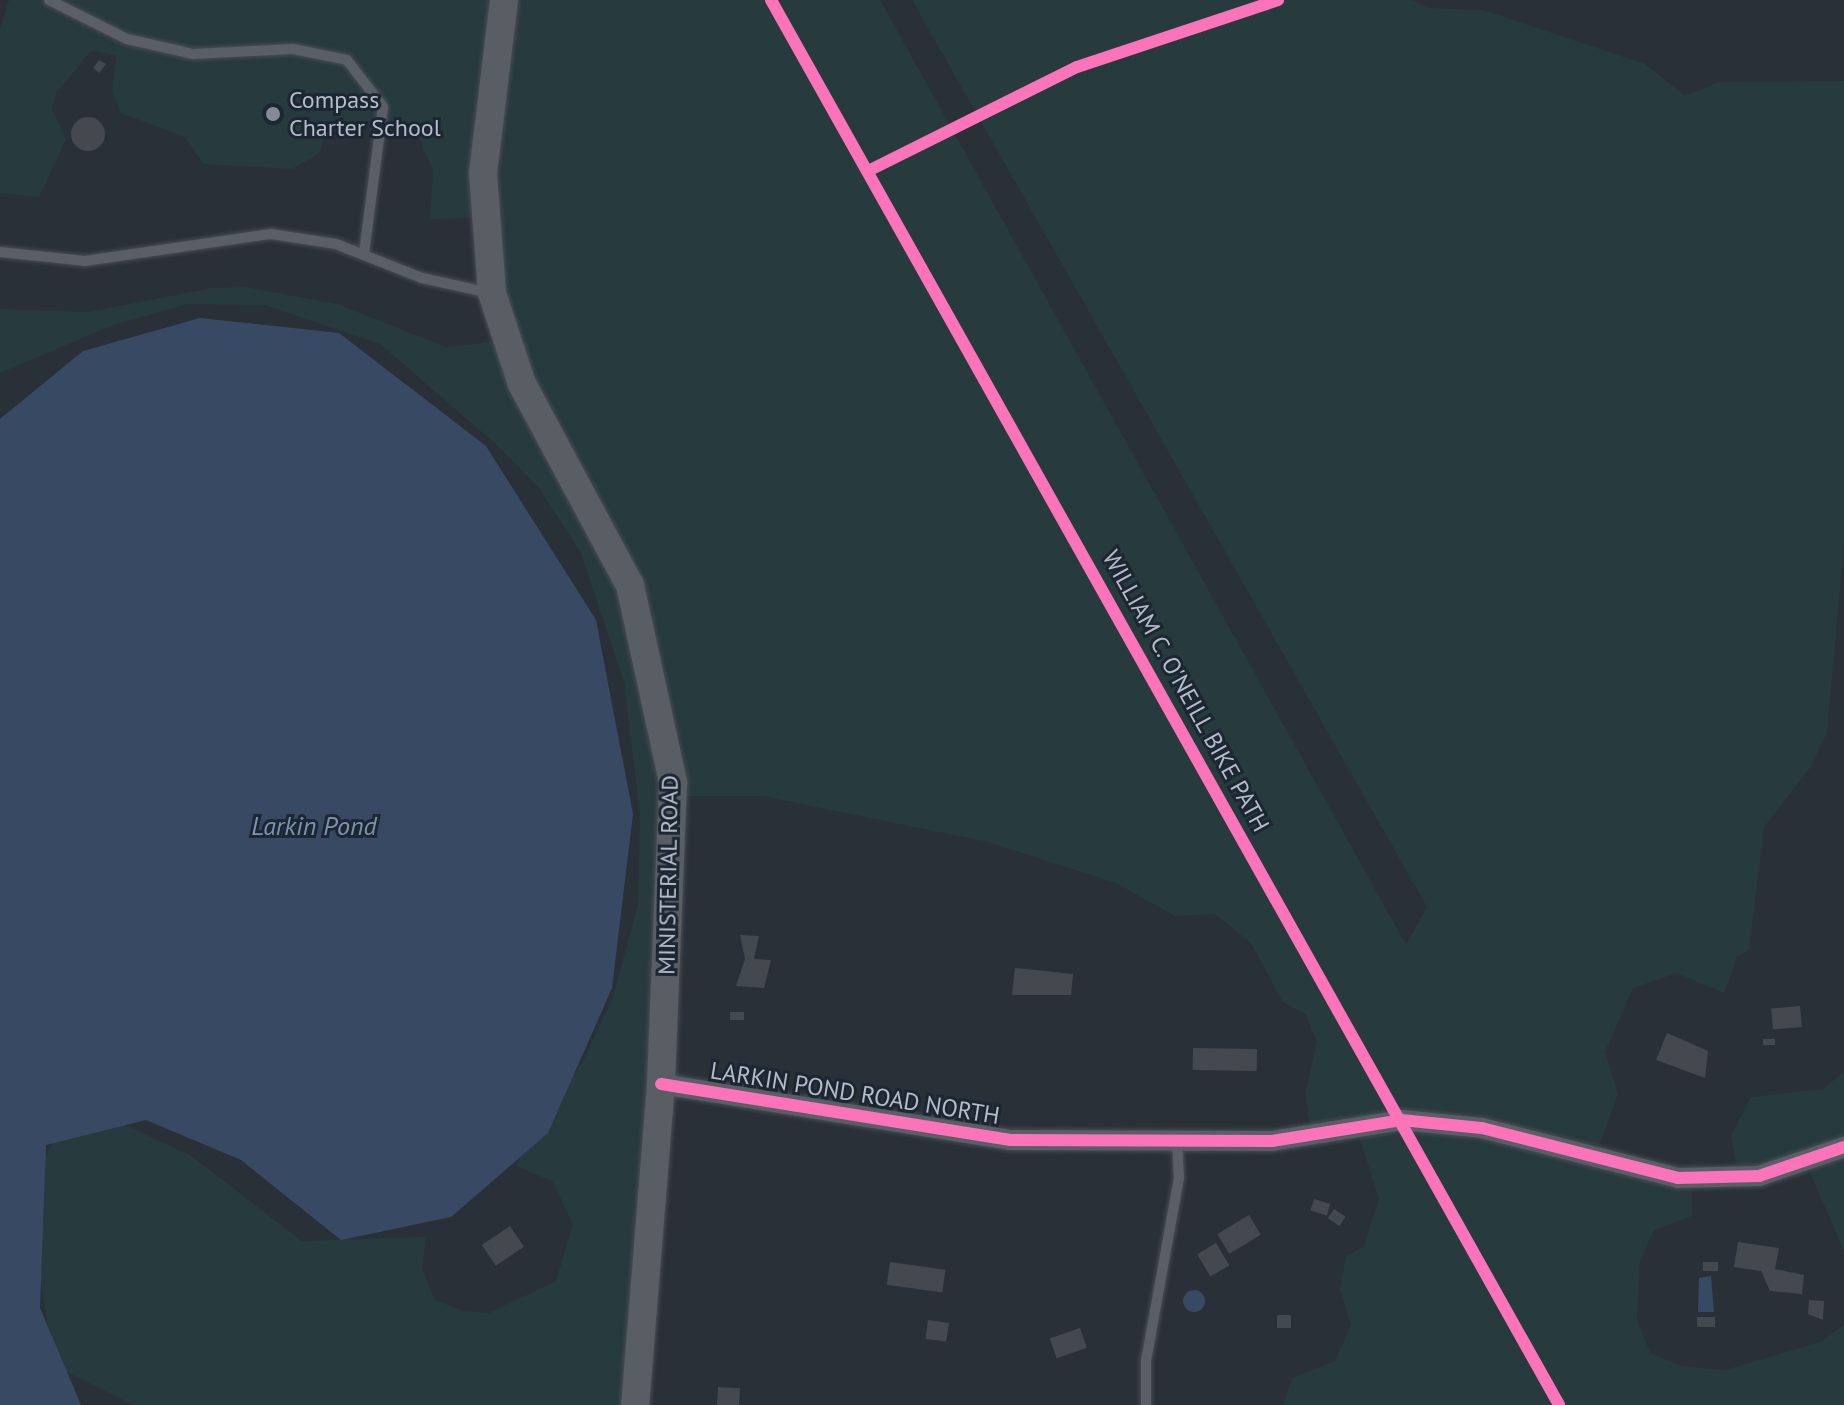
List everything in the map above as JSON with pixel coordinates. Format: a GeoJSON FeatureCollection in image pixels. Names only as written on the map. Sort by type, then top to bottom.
{"type":"FeatureCollection","features":[{"type":"Feature","properties":{"kind":"main road","name":"MINISTERIAL ROAD"},"geometry":{"type":"LineString","coordinates":[[504,0],[483,173],[492,293],[522,384],[630,585],[658,687],[673,783],[661,1084],[635,1405]]}},
{"type":"Feature","properties":{"kind":"street","name":"LARKIN POND ROAD NORTH"},"geometry":{"type":"LineString","coordinates":[[661,1084],[893,1126],[1011,1140],[1177,1143],[1293,1139],[1390,1119],[1482,1128],[1678,1178],[1759,1176],[1844,1147]]}},
{"type":"Feature","properties":{"kind":"lane"},"geometry":{"type":"LineString","coordinates":[[49,0],[127,39],[193,54],[293,49],[347,60],[383,107],[364,254]]}},
{"type":"Feature","properties":{"kind":"lane"},"geometry":{"type":"LineString","coordinates":[[0,252],[85,261],[271,234],[364,254],[422,278],[492,293]]}},
{"type":"Feature","properties":{"kind":"lane"},"geometry":{"type":"LineString","coordinates":[[1146,1405],[1146,1361],[1179,1178],[1177,1143]]}},
{"type":"Feature","properties":{"kind":"green space"},"geometry":{"type":"Polygon","coordinates":[[[9,0],[880,0],[1406,945],[1427,907],[912,0],[1412,0],[1428,8],[1483,10],[1645,64],[1685,96],[1719,82],[1844,81],[1844,544],[1827,733],[1810,768],[1764,827],[1749,950],[1737,957],[1724,993],[1677,973],[1633,988],[1605,1052],[1618,1094],[1596,1155],[1691,1177],[1692,1216],[1654,1230],[1640,1261],[1637,1320],[1650,1353],[1681,1366],[1725,1370],[1821,1342],[1844,1325],[1844,1405],[1283,1405],[1292,1378],[1335,1361],[1351,1325],[1340,1288],[1346,1257],[1364,1246],[1379,1199],[1356,1127],[1311,1133],[1305,1093],[1317,1042],[1306,1015],[1282,1001],[1251,943],[1215,914],[1175,916],[1116,883],[988,842],[763,796],[685,796],[636,1405],[133,1405],[61,1369],[52,1349],[26,1194],[56,1136],[120,1123],[190,1155],[302,1241],[426,1237],[422,1268],[435,1300],[463,1311],[489,1313],[556,1281],[573,1224],[552,1181],[515,1166],[583,1061],[613,997],[638,905],[640,815],[624,682],[581,553],[539,488],[497,445],[380,344],[265,305],[188,304],[113,325],[0,373],[0,309],[88,312],[212,288],[245,287],[337,304],[445,347],[499,341],[481,218],[430,219],[433,170],[419,139],[375,121],[327,133],[318,154],[292,169],[204,164],[185,137],[121,113],[112,92],[116,55],[91,51],[56,93],[52,110],[66,139],[39,197],[0,193],[0,29],[9,0]]]}},
{"type":"Feature","properties":{"kind":"green space"},"geometry":{"type":"Polygon","coordinates":[[[1844,1071],[1844,1251],[1805,1161],[1738,1174],[1731,1136],[1751,1097],[1824,1089],[1844,1071]]]}},
{"type":"Feature","properties":{"kind":"water","name":"Larkin Pond"},"geometry":{"type":"Polygon","coordinates":[[[200,318],[339,333],[486,446],[596,620],[633,814],[612,988],[548,1133],[451,1217],[341,1240],[241,1160],[146,1120],[46,1145],[40,1308],[81,1405],[0,1405],[0,419],[83,351],[200,318]]]}},
{"type":"Feature","properties":{"kind":"water"},"geometry":{"type":"Polygon","coordinates":[[[1711,1276],[1714,1312],[1698,1312],[1699,1278],[1711,1276]]]}},
{"type":"Feature","properties":{"kind":"water"},"geometry":{"type":"Polygon","coordinates":[[[1194,1290],[1202,1293],[1205,1301],[1202,1309],[1194,1312],[1186,1309],[1183,1301],[1186,1293],[1194,1290]]]}},
{"type":"Feature","properties":{"kind":"building"},"geometry":{"type":"Polygon","coordinates":[[[99,60],[106,64],[99,73],[93,68],[99,60]]]}},
{"type":"Feature","properties":{"kind":"building"},"geometry":{"type":"Polygon","coordinates":[[[88,117],[100,122],[105,134],[100,146],[88,151],[76,146],[71,134],[76,122],[88,117]]]}},
{"type":"Feature","properties":{"kind":"building"},"geometry":{"type":"Polygon","coordinates":[[[740,935],[759,936],[754,959],[771,960],[764,988],[736,986],[745,959],[740,935]]]}},
{"type":"Feature","properties":{"kind":"building"},"geometry":{"type":"Polygon","coordinates":[[[1015,968],[1073,974],[1071,995],[1012,995],[1015,968]]]}},
{"type":"Feature","properties":{"kind":"building"},"geometry":{"type":"Polygon","coordinates":[[[1800,1006],[1802,1027],[1773,1029],[1771,1009],[1800,1006]]]}},
{"type":"Feature","properties":{"kind":"building"},"geometry":{"type":"Polygon","coordinates":[[[730,1012],[744,1012],[744,1020],[730,1020],[730,1012]]]}},
{"type":"Feature","properties":{"kind":"building"},"geometry":{"type":"Polygon","coordinates":[[[1667,1033],[1708,1051],[1705,1078],[1656,1060],[1667,1033]]]}},
{"type":"Feature","properties":{"kind":"building"},"geometry":{"type":"Polygon","coordinates":[[[1763,1039],[1775,1039],[1775,1045],[1763,1045],[1763,1039]]]}},
{"type":"Feature","properties":{"kind":"building"},"geometry":{"type":"Polygon","coordinates":[[[1193,1048],[1257,1049],[1257,1071],[1193,1070],[1193,1048]]]}},
{"type":"Feature","properties":{"kind":"building"},"geometry":{"type":"Polygon","coordinates":[[[1314,1199],[1330,1204],[1327,1215],[1310,1210],[1314,1199]]]}},
{"type":"Feature","properties":{"kind":"building"},"geometry":{"type":"Polygon","coordinates":[[[1334,1209],[1346,1217],[1339,1226],[1328,1218],[1334,1209]]]}},
{"type":"Feature","properties":{"kind":"building"},"geometry":{"type":"Polygon","coordinates":[[[1249,1215],[1261,1235],[1229,1254],[1217,1234],[1249,1215]]]}},
{"type":"Feature","properties":{"kind":"building"},"geometry":{"type":"Polygon","coordinates":[[[510,1226],[524,1247],[496,1266],[482,1245],[510,1226]]]}},
{"type":"Feature","properties":{"kind":"building"},"geometry":{"type":"Polygon","coordinates":[[[1738,1242],[1779,1248],[1775,1269],[1804,1275],[1802,1294],[1770,1291],[1761,1271],[1734,1267],[1738,1242]]]}},
{"type":"Feature","properties":{"kind":"building"},"geometry":{"type":"Polygon","coordinates":[[[1216,1243],[1229,1265],[1211,1277],[1197,1254],[1216,1243]]]}},
{"type":"Feature","properties":{"kind":"building"},"geometry":{"type":"Polygon","coordinates":[[[890,1262],[945,1270],[942,1293],[887,1285],[890,1262]]]}},
{"type":"Feature","properties":{"kind":"building"},"geometry":{"type":"Polygon","coordinates":[[[1703,1262],[1718,1262],[1718,1271],[1703,1271],[1703,1262]]]}},
{"type":"Feature","properties":{"kind":"building"},"geometry":{"type":"Polygon","coordinates":[[[1809,1300],[1824,1301],[1823,1320],[1808,1314],[1809,1300]]]}},
{"type":"Feature","properties":{"kind":"building"},"geometry":{"type":"Polygon","coordinates":[[[1277,1315],[1291,1315],[1291,1328],[1277,1328],[1277,1315]]]}},
{"type":"Feature","properties":{"kind":"building"},"geometry":{"type":"Polygon","coordinates":[[[1697,1317],[1715,1317],[1715,1327],[1697,1327],[1697,1317]]]}},
{"type":"Feature","properties":{"kind":"building"},"geometry":{"type":"Polygon","coordinates":[[[928,1320],[949,1323],[946,1342],[925,1339],[928,1320]]]}},
{"type":"Feature","properties":{"kind":"building"},"geometry":{"type":"Polygon","coordinates":[[[1080,1328],[1087,1348],[1057,1358],[1050,1338],[1080,1328]]]}},
{"type":"Feature","properties":{"kind":"building"},"geometry":{"type":"Polygon","coordinates":[[[718,1387],[740,1388],[739,1405],[717,1405],[718,1387]]]}},
{"type":"Feature","properties":{"kind":"cycle path","name":"WILLIAM C. O'NEILL BIKE PATH"},"geometry":{"type":"LineString","coordinates":[[771,0],[1559,1405]]}},
{"type":"Feature","properties":{"kind":"cycle path"},"geometry":{"type":"LineString","coordinates":[[868,171],[1077,67],[1278,0]]}},
{"type":"Feature","properties":{"kind":"cycle path"},"geometry":{"type":"LineString","coordinates":[[661,1084],[1011,1140],[1272,1141],[1401,1120],[1482,1128],[1678,1178],[1759,1176],[1844,1147]]}},
{"type":"Feature","properties":{"kind":"place","name":"Compass Charter School"},"geometry":{"type":"Point","coordinates":[273,114]}}]}
